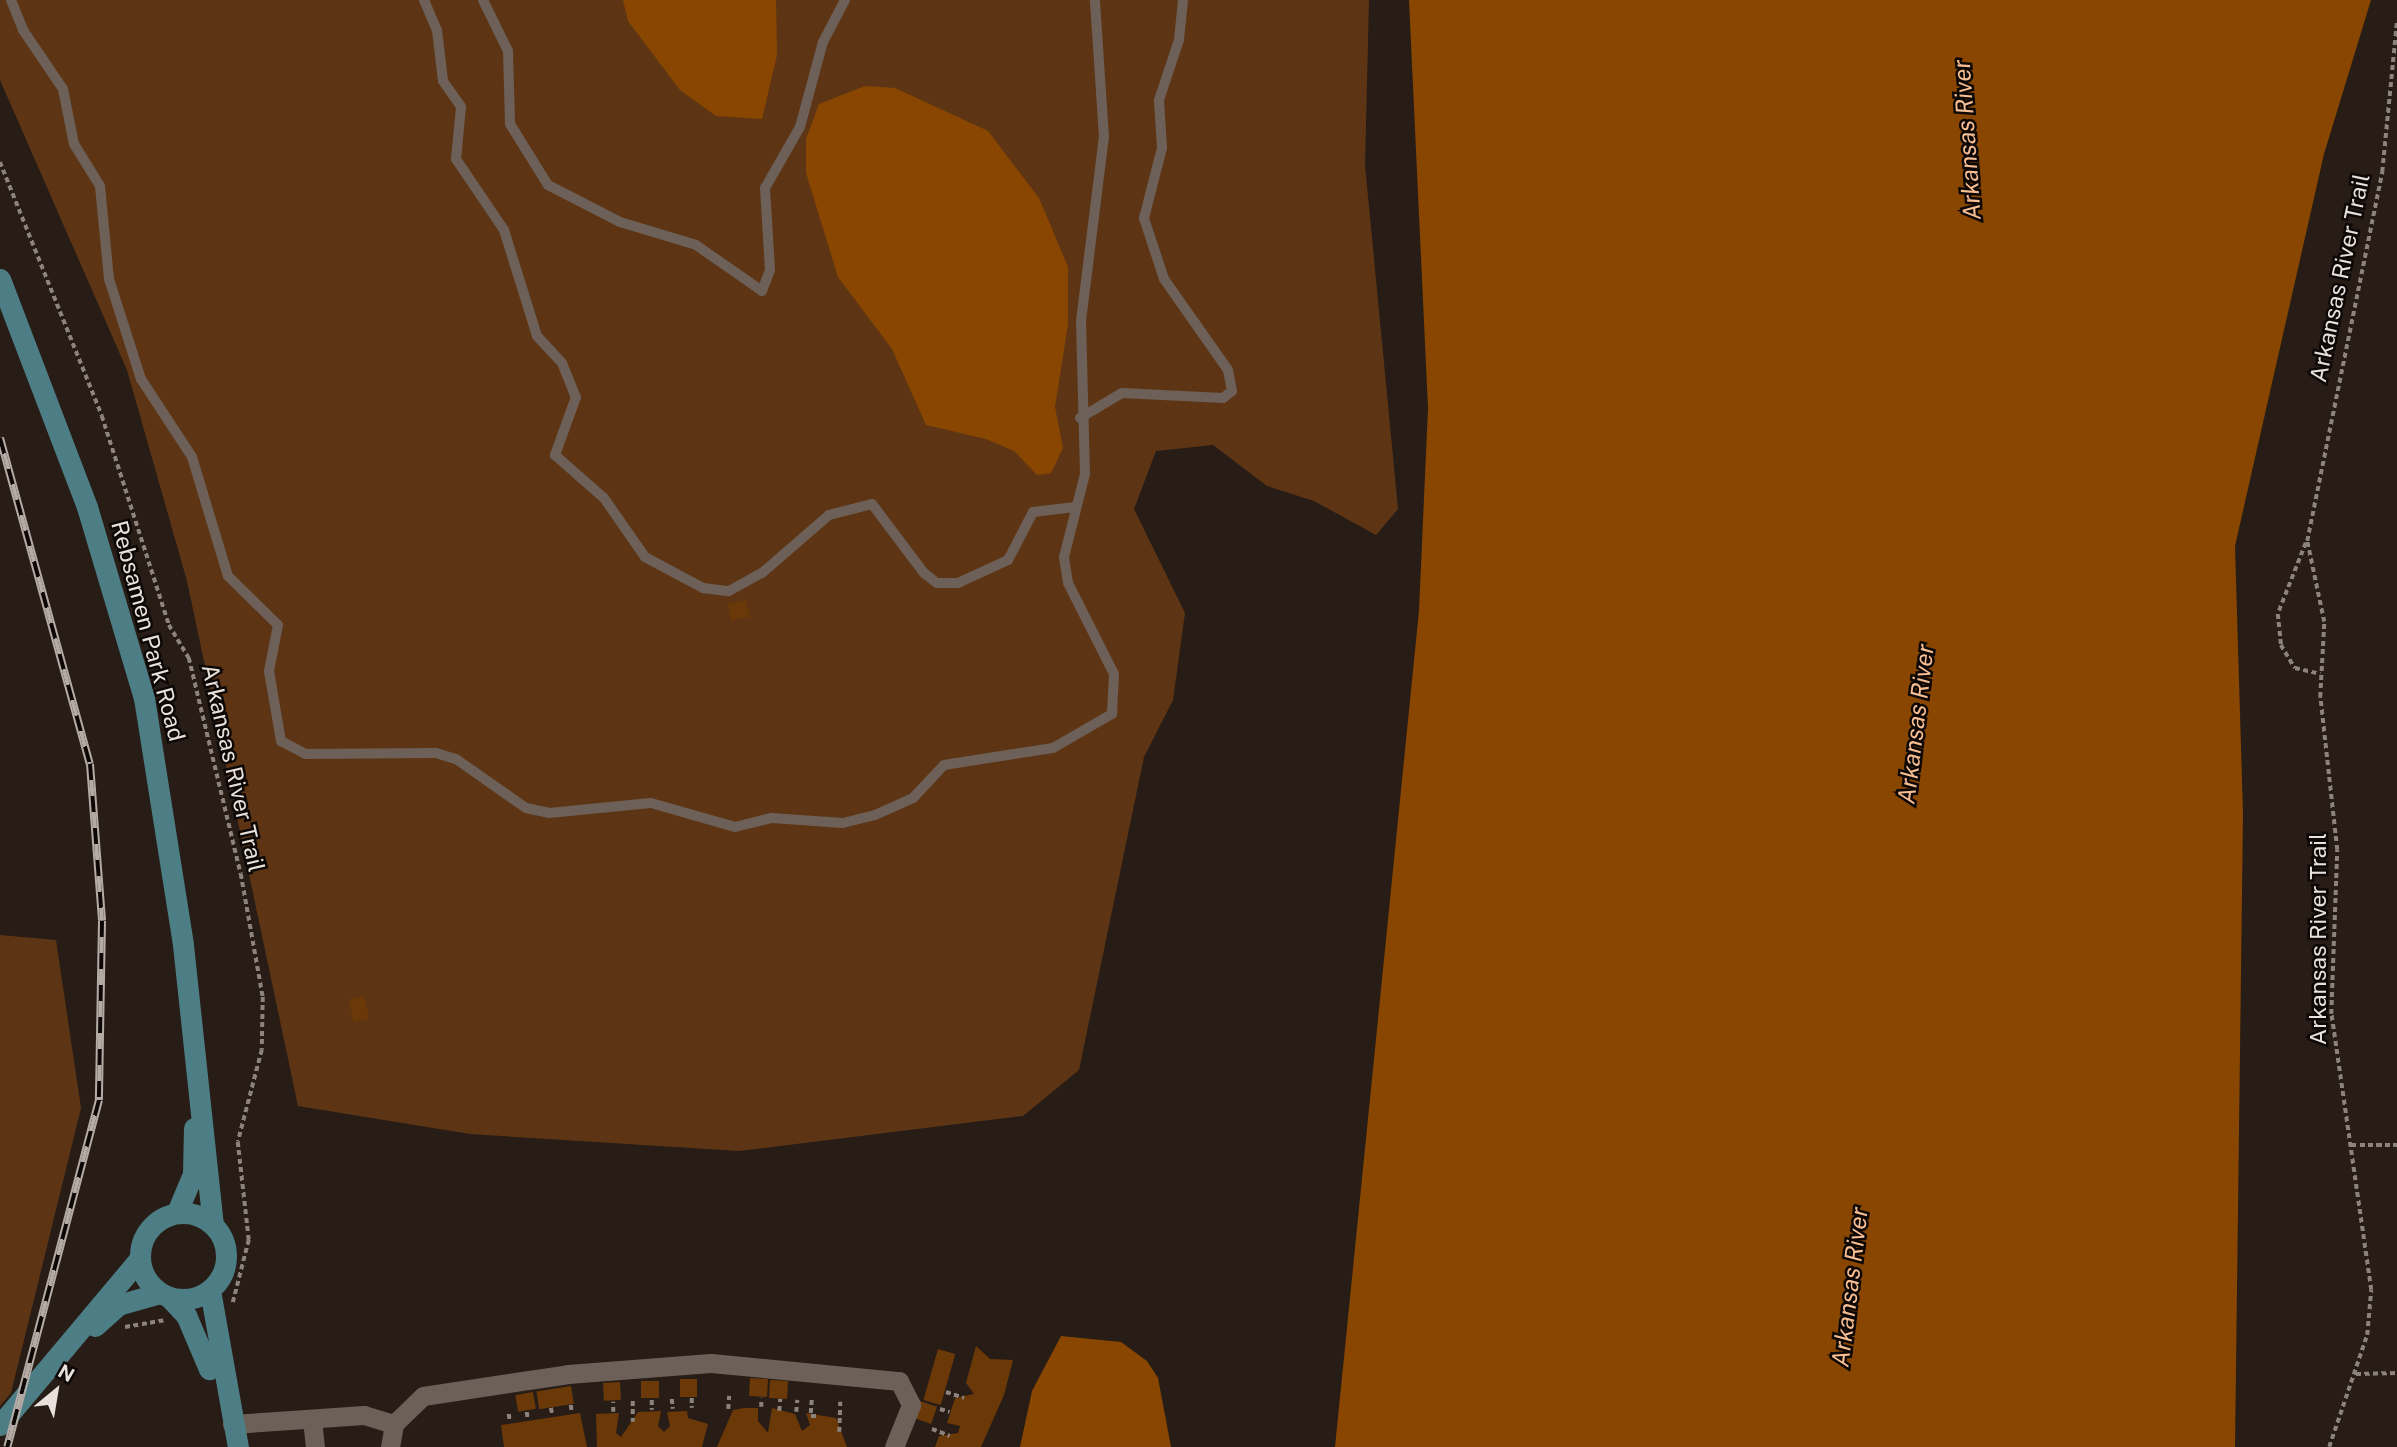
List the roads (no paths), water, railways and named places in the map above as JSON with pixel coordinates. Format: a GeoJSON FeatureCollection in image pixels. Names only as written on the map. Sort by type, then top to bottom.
{"type":"FeatureCollection","features":[{"type":"Feature","properties":{"kind":"street","name":"Rebsamen Park Road"},"geometry":{"type":"LineString","coordinates":[[0,279],[87,507],[144,698],[183,945],[213,1224],[226,1261],[210,1290]]}},
{"type":"Feature","properties":{"kind":"street","name":"Rebsamen Park Road"},"geometry":{"type":"LineString","coordinates":[[177,1212],[193,1174],[199,1095]]}},
{"type":"Feature","properties":{"kind":"street"},"geometry":{"type":"LineString","coordinates":[[0,1425],[140,1258],[150,1228],[177,1212],[213,1224]]}},
{"type":"Feature","properties":{"kind":"street"},"geometry":{"type":"LineString","coordinates":[[140,1258],[144,1275],[189,1320],[231,1420]]}},
{"type":"Feature","properties":{"kind":"street"},"geometry":{"type":"LineString","coordinates":[[41,1374],[118,1305],[165,1295],[194,1298],[210,1290],[231,1420],[238,1447]]}},
{"type":"Feature","properties":{"kind":"street"},"geometry":{"type":"LineString","coordinates":[[390,1447],[394,1424],[405,1408],[438,1392],[711,1363],[899,1381],[911,1405],[894,1447]]}},
{"type":"Feature","properties":{"kind":"street"},"geometry":{"type":"LineString","coordinates":[[231,1420],[364,1415],[394,1424]]}},
{"type":"Feature","properties":{"kind":"street"},"geometry":{"type":"LineString","coordinates":[[312,1419],[315,1447]]}},
{"type":"Feature","properties":{"kind":"lane"},"geometry":{"type":"LineString","coordinates":[[11,0],[17,21],[63,89],[74,144],[100,186],[109,279],[141,379],[192,457],[228,576],[237,592],[278,625],[270,671],[279,733],[290,749],[436,753],[456,759],[526,808],[549,813],[651,803],[735,827],[772,818],[843,823],[875,816],[913,797],[944,765],[1053,748],[1112,714],[1114,674],[1068,583],[1063,557],[1074,507],[1085,474],[1080,418],[1081,321],[1104,137],[1095,0]]}},
{"type":"Feature","properties":{"kind":"lane"},"geometry":{"type":"LineString","coordinates":[[424,0],[437,30],[443,81],[461,107],[456,159],[504,230],[537,336],[562,363],[576,397],[555,455],[604,498],[645,557],[703,588],[729,592],[762,573],[828,515],[872,504],[924,573],[937,583],[958,583],[1008,559],[1033,512],[1074,507]]}},
{"type":"Feature","properties":{"kind":"lane"},"geometry":{"type":"LineString","coordinates":[[483,0],[508,51],[510,124],[548,185],[620,222],[696,245],[762,291],[771,270],[765,188],[800,127],[823,42],[845,0]]}},
{"type":"Feature","properties":{"kind":"lane"},"geometry":{"type":"LineString","coordinates":[[1080,418],[1122,393],[1223,398],[1232,391],[1228,370],[1164,279],[1144,218],[1162,148],[1159,100],[1179,40],[1183,0]]}},
{"type":"Feature","properties":{"kind":"water"},"geometry":{"type":"Polygon","coordinates":[[[623,0],[776,0],[777,55],[762,119],[716,116],[680,90],[628,21],[623,0]]]}},
{"type":"Feature","properties":{"kind":"water","name":"Arkansas River"},"geometry":{"type":"Polygon","coordinates":[[[1409,0],[2371,0],[2324,154],[2235,546],[2243,814],[2235,1447],[1335,1447],[1419,611],[1428,408],[1409,0]]]}},
{"type":"Feature","properties":{"kind":"water"},"geometry":{"type":"Polygon","coordinates":[[[865,86],[895,88],[988,131],[1039,198],[1068,267],[1068,324],[1055,407],[1063,448],[1051,473],[1037,475],[1014,451],[986,439],[926,425],[892,349],[838,277],[806,173],[806,139],[819,104],[865,86]]]}},
{"type":"Feature","properties":{"kind":"water"},"geometry":{"type":"Polygon","coordinates":[[[1061,1336],[1121,1342],[1147,1361],[1158,1378],[1171,1447],[1020,1447],[1032,1391],[1061,1336]]]}},
{"type":"Feature","properties":{"kind":"railway"},"geometry":{"type":"LineString","coordinates":[[0,438],[90,764],[102,921],[99,1100],[7,1447]]}}]}
